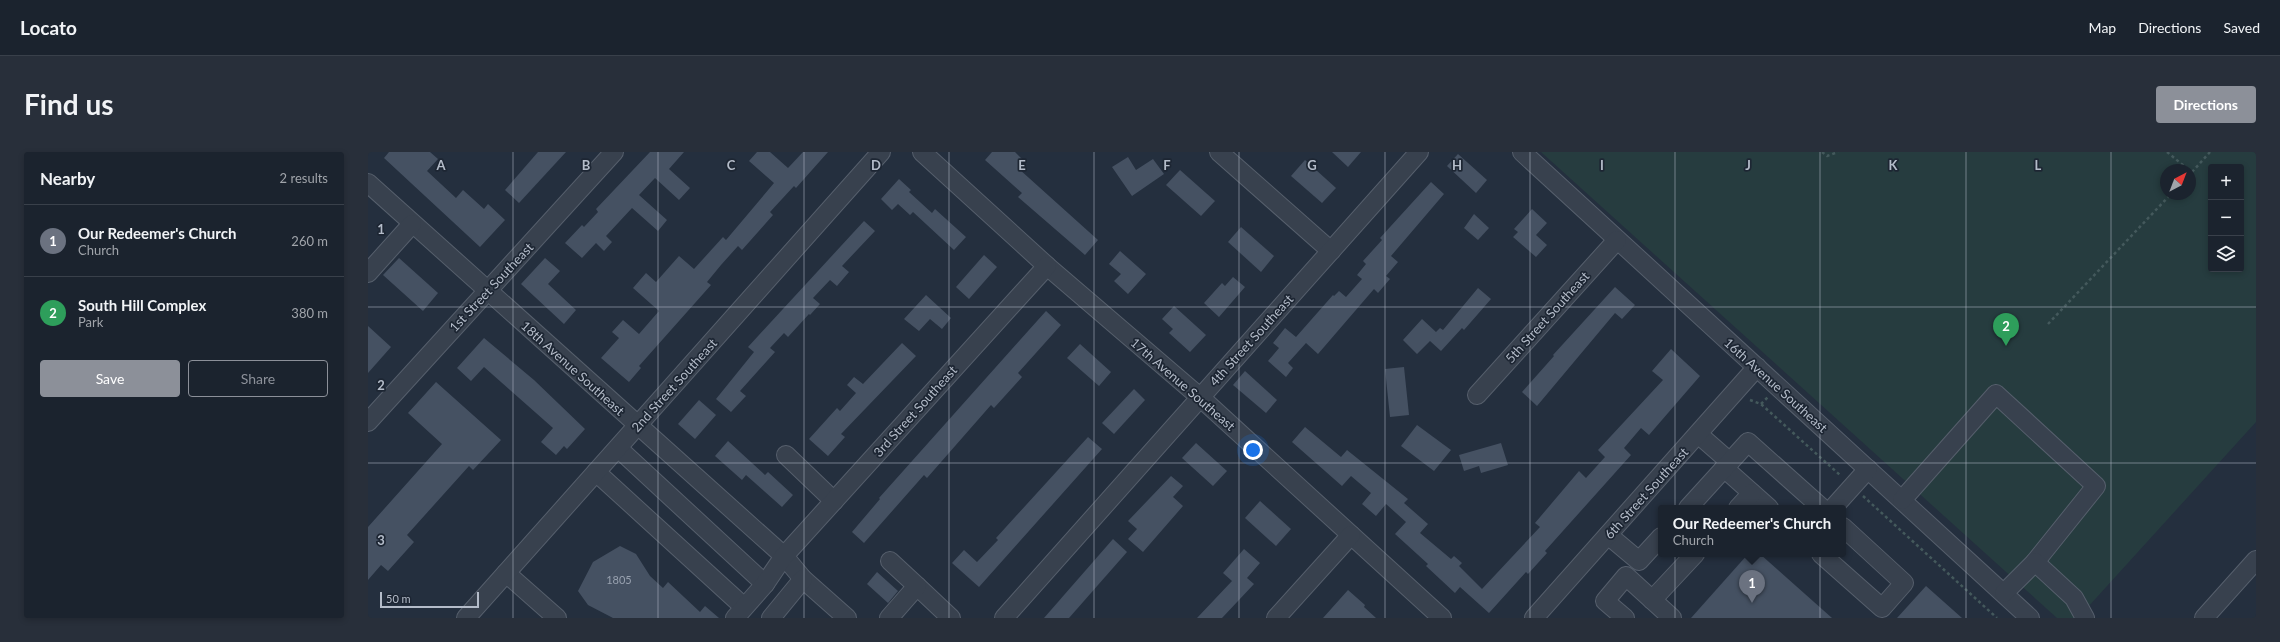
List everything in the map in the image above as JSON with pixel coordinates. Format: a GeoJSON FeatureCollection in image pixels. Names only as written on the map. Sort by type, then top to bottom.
{"type":"FeatureCollection","features":[{"type":"Feature","properties":{"kind":"street","name":"1st Street Southeast"},"geometry":{"type":"LineString","coordinates":[[368,422],[614,152]]}},
{"type":"Feature","properties":{"kind":"street","name":"2nd Street Southeast"},"geometry":{"type":"LineString","coordinates":[[466,618],[881,152]]}},
{"type":"Feature","properties":{"kind":"street","name":"17th Avenue Southeast"},"geometry":{"type":"LineString","coordinates":[[922,152],[1047,266],[1201,398],[1442,618]]}},
{"type":"Feature","properties":{"kind":"street"},"geometry":{"type":"LineString","coordinates":[[1218,152],[1331,251]]}},
{"type":"Feature","properties":{"kind":"street","name":"4th Street Southeast"},"geometry":{"type":"LineString","coordinates":[[1004,618],[1419,152]]}},
{"type":"Feature","properties":{"kind":"street","name":"16th Avenue Southeast"},"geometry":{"type":"LineString","coordinates":[[1522,152],[2030,618]]}},
{"type":"Feature","properties":{"kind":"street","name":"18th Avenue Southeast"},"geometry":{"type":"LineString","coordinates":[[368,183],[487,292],[784,556],[803,579],[846,618]]}},
{"type":"Feature","properties":{"kind":"street"},"geometry":{"type":"LineString","coordinates":[[368,273],[412,224]]}},
{"type":"Feature","properties":{"kind":"street","name":"5th Street Southeast"},"geometry":{"type":"LineString","coordinates":[[1477,395],[1617,240]]}},
{"type":"Feature","properties":{"kind":"street","name":"3rd Street Southeast"},"geometry":{"type":"LineString","coordinates":[[740,613],[765,584],[784,556],[1047,266]]}},
{"type":"Feature","properties":{"kind":"street","name":"6th Street Southeast"},"geometry":{"type":"LineString","coordinates":[[1534,618],[1757,367]]}},
{"type":"Feature","properties":{"kind":"street"},"geometry":{"type":"LineString","coordinates":[[1902,500],[1996,394],[2096,486],[2036,562],[2004,593]]}},
{"type":"Feature","properties":{"kind":"street"},"geometry":{"type":"LineString","coordinates":[[1698,434],[1752,493],[1766,505]]}},
{"type":"Feature","properties":{"kind":"street"},"geometry":{"type":"LineString","coordinates":[[1691,505],[1748,442],[1819,505]]}},
{"type":"Feature","properties":{"kind":"street"},"geometry":{"type":"LineString","coordinates":[[618,448],[765,584]]}},
{"type":"Feature","properties":{"kind":"street"},"geometry":{"type":"LineString","coordinates":[[786,456],[834,501]]}},
{"type":"Feature","properties":{"kind":"street"},"geometry":{"type":"LineString","coordinates":[[1836,505],[1868,469]]}},
{"type":"Feature","properties":{"kind":"street"},"geometry":{"type":"LineString","coordinates":[[596,472],[740,613]]}},
{"type":"Feature","properties":{"kind":"street"},"geometry":{"type":"LineString","coordinates":[[1741,505],[1752,493]]}},
{"type":"Feature","properties":{"kind":"street"},"geometry":{"type":"LineString","coordinates":[[1824,557],[1882,608],[1904,583],[1846,530]]}},
{"type":"Feature","properties":{"kind":"street"},"geometry":{"type":"LineString","coordinates":[[1276,618],[1351,535]]}},
{"type":"Feature","properties":{"kind":"street"},"geometry":{"type":"LineString","coordinates":[[1608,535],[1640,561]]}},
{"type":"Feature","properties":{"kind":"street"},"geometry":{"type":"LineString","coordinates":[[1625,618],[1605,600],[1658,540]]}},
{"type":"Feature","properties":{"kind":"street"},"geometry":{"type":"LineString","coordinates":[[1652,600],[1692,557]]}},
{"type":"Feature","properties":{"kind":"street"},"geometry":{"type":"LineString","coordinates":[[2204,618],[2256,560]]}},
{"type":"Feature","properties":{"kind":"street"},"geometry":{"type":"LineString","coordinates":[[890,561],[951,618]]}},
{"type":"Feature","properties":{"kind":"street"},"geometry":{"type":"LineString","coordinates":[[2036,562],[2074,598],[2085,618]]}},
{"type":"Feature","properties":{"kind":"street"},"geometry":{"type":"LineString","coordinates":[[506,573],[557,618]]}},
{"type":"Feature","properties":{"kind":"street"},"geometry":{"type":"LineString","coordinates":[[1626,576],[1672,618]]}},
{"type":"Feature","properties":{"kind":"street"},"geometry":{"type":"LineString","coordinates":[[771,618],[803,579]]}},
{"type":"Feature","properties":{"kind":"street"},"geometry":{"type":"LineString","coordinates":[[889,618],[917,586]]}},
{"type":"Feature","properties":{"kind":"path"},"geometry":{"type":"LineString","coordinates":[[1822,152],[1827,156],[1838,152]]}},
{"type":"Feature","properties":{"kind":"path"},"geometry":{"type":"LineString","coordinates":[[2167,152],[2181,164]]}},
{"type":"Feature","properties":{"kind":"path"},"geometry":{"type":"LineString","coordinates":[[2196,166],[2210,152]]}},
{"type":"Feature","properties":{"kind":"path"},"geometry":{"type":"LineString","coordinates":[[2048,324],[2165,200]]}},
{"type":"Feature","properties":{"kind":"path"},"geometry":{"type":"LineString","coordinates":[[1750,400],[1761,404],[1997,618]]}},
{"type":"Feature","properties":{"kind":"green space"},"geometry":{"type":"Polygon","coordinates":[[[1541,152],[2256,152],[2256,422],[2078,618],[2057,618],[1541,152]]]}},
{"type":"Feature","properties":{"kind":"building"},"geometry":{"type":"Polygon","coordinates":[[[389,152],[430,152],[438,159],[427,171],[456,198],[463,190],[484,209],[488,204],[505,220],[480,247],[384,158],[389,152]]]}},
{"type":"Feature","properties":{"kind":"building"},"geometry":{"type":"Polygon","coordinates":[[[538,152],[566,152],[519,203],[505,190],[538,152]]]}},
{"type":"Feature","properties":{"kind":"building"},"geometry":{"type":"Polygon","coordinates":[[[650,152],[684,152],[669,169],[690,188],[679,200],[655,178],[639,195],[667,220],[658,231],[632,208],[606,236],[612,242],[604,251],[596,243],[582,258],[565,243],[582,225],[584,227],[598,212],[596,209],[650,152]]]}},
{"type":"Feature","properties":{"kind":"building"},"geometry":{"type":"Polygon","coordinates":[[[757,152],[770,152],[788,168],[803,152],[828,152],[796,188],[794,186],[770,212],[773,215],[742,250],[738,246],[721,265],[707,282],[711,285],[639,366],[641,368],[629,382],[601,358],[619,338],[612,332],[623,320],[639,334],[659,311],[633,288],[646,273],[656,282],[679,256],[694,269],[723,237],[726,240],[774,183],[749,161],[757,152]]]}},
{"type":"Feature","properties":{"kind":"building"},"geometry":{"type":"Polygon","coordinates":[[[992,152],[1015,152],[1025,162],[1019,169],[1098,240],[1085,255],[1018,197],[1022,193],[985,160],[992,152]]]}},
{"type":"Feature","properties":{"kind":"building"},"geometry":{"type":"Polygon","coordinates":[[[1332,152],[1361,152],[1348,167],[1332,152]]]}},
{"type":"Feature","properties":{"kind":"building"},"geometry":{"type":"Polygon","coordinates":[[[1458,154],[1487,180],[1476,193],[1447,166],[1458,154]]]}},
{"type":"Feature","properties":{"kind":"building"},"geometry":{"type":"Polygon","coordinates":[[[1128,157],[1136,170],[1153,159],[1164,174],[1132,196],[1112,167],[1128,157]]]}},
{"type":"Feature","properties":{"kind":"building"},"geometry":{"type":"Polygon","coordinates":[[[1305,160],[1336,188],[1322,203],[1291,176],[1305,160]]]}},
{"type":"Feature","properties":{"kind":"building"},"geometry":{"type":"Polygon","coordinates":[[[1180,170],[1215,201],[1201,216],[1166,185],[1180,170]]]}},
{"type":"Feature","properties":{"kind":"building"},"geometry":{"type":"Polygon","coordinates":[[[899,179],[911,190],[909,192],[932,213],[935,209],[966,237],[954,250],[913,212],[910,215],[898,204],[892,210],[881,199],[899,179]]]}},
{"type":"Feature","properties":{"kind":"building"},"geometry":{"type":"Polygon","coordinates":[[[1431,182],[1444,194],[1391,256],[1398,262],[1386,276],[1390,279],[1378,293],[1374,289],[1318,354],[1306,343],[1288,363],[1293,368],[1286,377],[1268,361],[1279,348],[1273,343],[1285,328],[1296,337],[1333,295],[1334,296],[1339,291],[1346,297],[1362,279],[1357,275],[1366,264],[1363,261],[1382,240],[1380,238],[1431,182]]]}},
{"type":"Feature","properties":{"kind":"building"},"geometry":{"type":"Polygon","coordinates":[[[1532,209],[1547,223],[1536,235],[1547,245],[1536,257],[1513,237],[1518,232],[1514,229],[1532,209]]]}},
{"type":"Feature","properties":{"kind":"building"},"geometry":{"type":"Polygon","coordinates":[[[1474,214],[1489,228],[1478,240],[1464,228],[1474,214]]]}},
{"type":"Feature","properties":{"kind":"building"},"geometry":{"type":"Polygon","coordinates":[[[864,221],[875,231],[842,266],[849,272],[837,286],[830,280],[813,298],[820,304],[788,337],[784,333],[770,348],[775,352],[740,391],[746,396],[731,412],[716,399],[754,352],[748,347],[864,221]]]}},
{"type":"Feature","properties":{"kind":"building"},"geometry":{"type":"Polygon","coordinates":[[[1241,227],[1274,256],[1261,272],[1228,242],[1241,227]]]}},
{"type":"Feature","properties":{"kind":"building"},"geometry":{"type":"Polygon","coordinates":[[[1120,251],[1146,274],[1128,294],[1114,281],[1121,274],[1109,264],[1120,251]]]}},
{"type":"Feature","properties":{"kind":"building"},"geometry":{"type":"Polygon","coordinates":[[[984,255],[997,267],[969,299],[956,287],[984,255]]]}},
{"type":"Feature","properties":{"kind":"building"},"geometry":{"type":"Polygon","coordinates":[[[399,258],[438,293],[423,311],[383,275],[399,258]]]}},
{"type":"Feature","properties":{"kind":"building"},"geometry":{"type":"Polygon","coordinates":[[[545,258],[560,271],[548,284],[576,310],[564,324],[521,284],[545,258]]]}},
{"type":"Feature","properties":{"kind":"building"},"geometry":{"type":"Polygon","coordinates":[[[1233,277],[1245,287],[1219,317],[1204,303],[1222,283],[1225,286],[1233,277]]]}},
{"type":"Feature","properties":{"kind":"building"},"geometry":{"type":"Polygon","coordinates":[[[1615,287],[1635,305],[1622,319],[1615,313],[1537,406],[1522,392],[1554,356],[1553,355],[1615,287]]]}},
{"type":"Feature","properties":{"kind":"building"},"geometry":{"type":"Polygon","coordinates":[[[1478,288],[1491,299],[1464,330],[1462,328],[1441,351],[1430,341],[1417,354],[1403,340],[1422,319],[1436,332],[1440,328],[1443,330],[1478,288]]]}},
{"type":"Feature","properties":{"kind":"building"},"geometry":{"type":"Polygon","coordinates":[[[926,295],[951,318],[942,329],[930,319],[919,331],[904,319],[926,295]]]}},
{"type":"Feature","properties":{"kind":"building"},"geometry":{"type":"Polygon","coordinates":[[[1174,306],[1206,335],[1190,352],[1169,333],[1173,329],[1162,319],[1174,306]]]}},
{"type":"Feature","properties":{"kind":"building"},"geometry":{"type":"Polygon","coordinates":[[[1046,311],[1061,325],[1018,373],[1022,377],[994,408],[991,405],[927,478],[924,475],[864,543],[852,532],[880,499],[879,498],[1046,311]]]}},
{"type":"Feature","properties":{"kind":"building"},"geometry":{"type":"Polygon","coordinates":[[[368,326],[391,347],[368,373],[368,326]]]}},
{"type":"Feature","properties":{"kind":"building"},"geometry":{"type":"Polygon","coordinates":[[[484,338],[534,380],[585,429],[567,449],[564,446],[556,455],[541,442],[553,428],[484,367],[471,381],[457,368],[484,338]]]}},
{"type":"Feature","properties":{"kind":"building"},"geometry":{"type":"Polygon","coordinates":[[[902,343],[916,356],[841,434],[845,437],[828,456],[809,439],[837,408],[840,411],[856,393],[847,385],[854,377],[863,384],[902,343]]]}},
{"type":"Feature","properties":{"kind":"building"},"geometry":{"type":"Polygon","coordinates":[[[1080,344],[1111,372],[1099,386],[1067,358],[1080,344]]]}},
{"type":"Feature","properties":{"kind":"building"},"geometry":{"type":"Polygon","coordinates":[[[1671,349],[1700,376],[1649,435],[1641,428],[1624,448],[1631,455],[1545,551],[1547,553],[1528,574],[1526,572],[1489,613],[1460,587],[1455,593],[1426,566],[1428,564],[1395,534],[1406,522],[1386,504],[1376,516],[1362,504],[1371,493],[1351,476],[1342,486],[1292,442],[1305,427],[1341,457],[1347,450],[1408,499],[1404,503],[1428,524],[1420,533],[1451,559],[1454,556],[1462,563],[1459,566],[1482,589],[1540,527],[1535,523],[1579,471],[1586,478],[1605,457],[1598,450],[1663,380],[1652,371],[1671,349]]]}},
{"type":"Feature","properties":{"kind":"building"},"geometry":{"type":"Polygon","coordinates":[[[1404,367],[1409,415],[1390,417],[1385,369],[1404,367]]]}},
{"type":"Feature","properties":{"kind":"building"},"geometry":{"type":"Polygon","coordinates":[[[1245,371],[1277,400],[1266,413],[1233,385],[1245,371]]]}},
{"type":"Feature","properties":{"kind":"building"},"geometry":{"type":"Polygon","coordinates":[[[436,382],[501,440],[473,470],[469,466],[407,535],[414,542],[388,571],[381,565],[368,580],[368,527],[442,444],[408,413],[436,382]]]}},
{"type":"Feature","properties":{"kind":"building"},"geometry":{"type":"Polygon","coordinates":[[[1134,389],[1145,400],[1114,434],[1102,423],[1134,389]]]}},
{"type":"Feature","properties":{"kind":"building"},"geometry":{"type":"Polygon","coordinates":[[[699,400],[716,415],[695,439],[678,424],[699,400]]]}},
{"type":"Feature","properties":{"kind":"building"},"geometry":{"type":"Polygon","coordinates":[[[1417,425],[1451,450],[1434,471],[1401,446],[1417,425]]]}},
{"type":"Feature","properties":{"kind":"building"},"geometry":{"type":"Polygon","coordinates":[[[1088,437],[1102,449],[979,587],[952,563],[964,550],[977,562],[998,540],[996,538],[1088,437]]]}},
{"type":"Feature","properties":{"kind":"building"},"geometry":{"type":"Polygon","coordinates":[[[728,441],[765,475],[768,472],[793,495],[782,507],[746,475],[742,480],[715,456],[728,441]]]}},
{"type":"Feature","properties":{"kind":"building"},"geometry":{"type":"Polygon","coordinates":[[[1196,443],[1227,471],[1213,486],[1182,458],[1196,443]]]}},
{"type":"Feature","properties":{"kind":"building"},"geometry":{"type":"Polygon","coordinates":[[[1501,443],[1508,465],[1481,473],[1479,466],[1464,471],[1459,455],[1501,443]]]}},
{"type":"Feature","properties":{"kind":"building"},"geometry":{"type":"Polygon","coordinates":[[[1171,476],[1183,486],[1173,497],[1183,506],[1143,552],[1128,539],[1137,529],[1128,521],[1171,476]]]}},
{"type":"Feature","properties":{"kind":"building"},"geometry":{"type":"Polygon","coordinates":[[[1260,501],[1291,529],[1276,546],[1245,518],[1260,501]]]}},
{"type":"Feature","properties":{"kind":"building"},"geometry":{"type":"Polygon","coordinates":[[[1113,539],[1127,552],[1069,618],[1044,618],[1113,539]]]}},
{"type":"Feature","properties":{"kind":"building"},"geometry":{"type":"Polygon","coordinates":[[[620,546],[636,554],[650,576],[663,588],[668,582],[700,612],[705,606],[719,618],[613,618],[588,605],[578,591],[593,562],[620,546]]]}},
{"type":"Feature","properties":{"kind":"building"},"geometry":{"type":"Polygon","coordinates":[[[1244,549],[1260,563],[1247,578],[1254,584],[1222,618],[1197,618],[1232,581],[1223,573],[1244,549]]]}},
{"type":"Feature","properties":{"kind":"building"},"geometry":{"type":"Polygon","coordinates":[[[1745,557],[1763,557],[1832,618],[1691,618],[1745,557]]]}},
{"type":"Feature","properties":{"kind":"building"},"geometry":{"type":"Polygon","coordinates":[[[877,572],[898,591],[888,603],[867,584],[877,572]]]}},
{"type":"Feature","properties":{"kind":"building"},"geometry":{"type":"Polygon","coordinates":[[[1926,586],[1962,618],[1897,618],[1926,586]]]}},
{"type":"Feature","properties":{"kind":"building"},"geometry":{"type":"Polygon","coordinates":[[[1348,590],[1365,605],[1364,607],[1376,618],[1323,618],[1348,590]]]}},
{"type":"Feature","properties":{"kind":"place","name":"South Hill Complex"},"geometry":{"type":"Point","coordinates":[2006,346]}},
{"type":"Feature","properties":{"kind":"place","name":"Our Redeemer's Church"},"geometry":{"type":"Point","coordinates":[1752,603]}}]}
